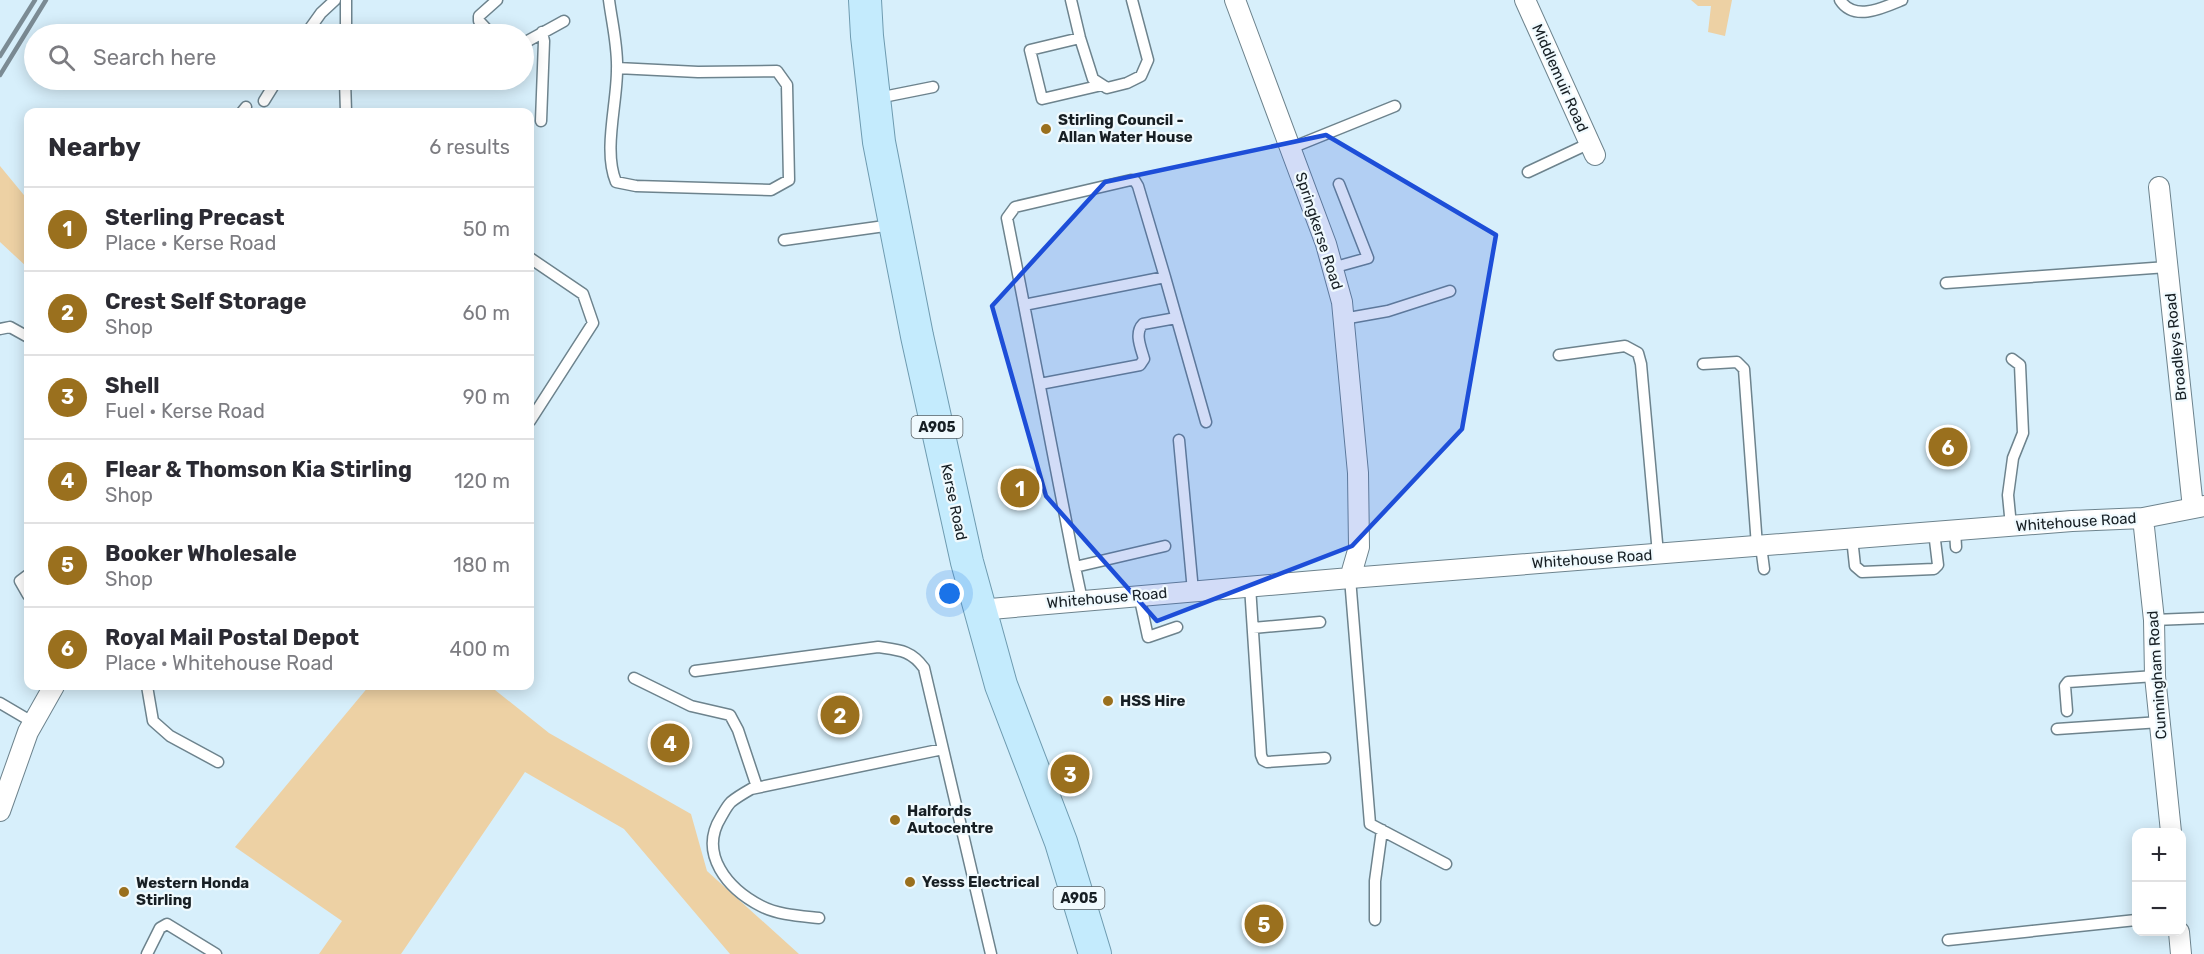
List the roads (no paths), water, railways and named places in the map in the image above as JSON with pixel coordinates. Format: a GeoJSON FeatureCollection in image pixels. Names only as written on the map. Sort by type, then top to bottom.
{"type":"FeatureCollection","features":[{"type":"Feature","properties":{"kind":"main road","name":"Kerse Road"},"geometry":{"type":"LineString","coordinates":[[866,0],[867,36],[879,142],[920,347],[979,610],[1000,685],[1061,842],[1095,954]]}},
{"type":"Feature","properties":{"kind":"street","name":"Springkerse Road"},"geometry":{"type":"LineString","coordinates":[[1235,0],[1291,148],[1342,302],[1358,483],[1359,548],[1350,578]]}},
{"type":"Feature","properties":{"kind":"street","name":"Middlemuir Road"},"geometry":{"type":"LineString","coordinates":[[1526,0],[1592,149]]}},
{"type":"Feature","properties":{"kind":"street","name":"Broadleys Road"},"geometry":{"type":"LineString","coordinates":[[2159,187],[2167,267],[2199,507]]}},
{"type":"Feature","properties":{"kind":"street","name":"Whitehouse Road"},"geometry":{"type":"LineString","coordinates":[[979,610],[1139,595],[1934,532],[1955,539],[2011,526],[2143,518],[2199,507]]}},
{"type":"Feature","properties":{"kind":"street","name":"Cunningham Road"},"geometry":{"type":"LineString","coordinates":[[2143,518],[2154,620],[2155,676],[2171,828]]}},
{"type":"Feature","properties":{"kind":"street"},"geometry":{"type":"LineString","coordinates":[[0,811],[28,732],[52,690]]}},
{"type":"Feature","properties":{"kind":"street"},"geometry":{"type":"LineString","coordinates":[[2180,936],[2181,954]]}},
{"type":"Feature","properties":{"kind":"lane"},"geometry":{"type":"LineString","coordinates":[[313,24],[335,0]]}},
{"type":"Feature","properties":{"kind":"lane"},"geometry":{"type":"LineString","coordinates":[[346,0],[346,24]]}},
{"type":"Feature","properties":{"kind":"lane"},"geometry":{"type":"LineString","coordinates":[[482,24],[479,16],[497,0]]}},
{"type":"Feature","properties":{"kind":"lane"},"geometry":{"type":"LineString","coordinates":[[609,0],[617,68],[611,148],[612,173],[616,182],[636,186],[771,190],[789,180],[787,86],[777,71],[698,72],[617,68]]}},
{"type":"Feature","properties":{"kind":"lane"},"geometry":{"type":"LineString","coordinates":[[1071,0],[1093,79],[1107,88],[1142,76],[1148,60],[1132,0]]}},
{"type":"Feature","properties":{"kind":"lane"},"geometry":{"type":"LineString","coordinates":[[1840,0],[1851,9],[1867,13],[1902,0]]}},
{"type":"Feature","properties":{"kind":"lane"},"geometry":{"type":"LineString","coordinates":[[534,37],[564,21]]}},
{"type":"Feature","properties":{"kind":"lane"},"geometry":{"type":"LineString","coordinates":[[541,121],[543,32]]}},
{"type":"Feature","properties":{"kind":"lane"},"geometry":{"type":"LineString","coordinates":[[1080,38],[1030,50],[1042,99],[1102,85]]}},
{"type":"Feature","properties":{"kind":"lane"},"geometry":{"type":"LineString","coordinates":[[874,99],[933,87]]}},
{"type":"Feature","properties":{"kind":"lane"},"geometry":{"type":"LineString","coordinates":[[264,101],[271,90]]}},
{"type":"Feature","properties":{"kind":"lane"},"geometry":{"type":"LineString","coordinates":[[345,90],[346,108]]}},
{"type":"Feature","properties":{"kind":"lane"},"geometry":{"type":"LineString","coordinates":[[1291,148],[1395,106]]}},
{"type":"Feature","properties":{"kind":"lane"},"geometry":{"type":"LineString","coordinates":[[1528,172],[1592,149]]}},
{"type":"Feature","properties":{"kind":"lane"},"geometry":{"type":"LineString","coordinates":[[1082,600],[1007,218],[1015,207],[1131,180],[1135,181],[1206,422]]}},
{"type":"Feature","properties":{"kind":"lane"},"geometry":{"type":"LineString","coordinates":[[1332,268],[1368,258],[1339,184]]}},
{"type":"Feature","properties":{"kind":"lane"},"geometry":{"type":"LineString","coordinates":[[784,240],[895,224]]}},
{"type":"Feature","properties":{"kind":"lane"},"geometry":{"type":"LineString","coordinates":[[534,261],[583,294],[593,323],[534,414]]}},
{"type":"Feature","properties":{"kind":"lane"},"geometry":{"type":"LineString","coordinates":[[1946,283],[2167,267]]}},
{"type":"Feature","properties":{"kind":"lane"},"geometry":{"type":"LineString","coordinates":[[1024,305],[1165,277]]}},
{"type":"Feature","properties":{"kind":"lane"},"geometry":{"type":"LineString","coordinates":[[1343,319],[1388,311],[1450,291]]}},
{"type":"Feature","properties":{"kind":"lane"},"geometry":{"type":"LineString","coordinates":[[1040,384],[1140,365],[1144,359],[1139,328],[1143,324],[1176,318]]}},
{"type":"Feature","properties":{"kind":"lane"},"geometry":{"type":"LineString","coordinates":[[0,329],[10,327],[24,336]]}},
{"type":"Feature","properties":{"kind":"lane"},"geometry":{"type":"LineString","coordinates":[[1559,354],[1625,346],[1638,353],[1641,364],[1658,554]]}},
{"type":"Feature","properties":{"kind":"lane"},"geometry":{"type":"LineString","coordinates":[[2011,526],[2008,495],[2013,458],[2023,433],[2020,365],[2012,359]]}},
{"type":"Feature","properties":{"kind":"lane"},"geometry":{"type":"LineString","coordinates":[[1703,364],[1737,362],[1744,369],[1759,546],[1764,569]]}},
{"type":"Feature","properties":{"kind":"lane"},"geometry":{"type":"LineString","coordinates":[[1179,440],[1193,591]]}},
{"type":"Feature","properties":{"kind":"lane"},"geometry":{"type":"LineString","coordinates":[[1852,538],[1855,566],[1862,572],[1934,569],[1938,565],[1934,532]]}},
{"type":"Feature","properties":{"kind":"lane"},"geometry":{"type":"LineString","coordinates":[[1075,567],[1165,546]]}},
{"type":"Feature","properties":{"kind":"lane"},"geometry":{"type":"LineString","coordinates":[[1350,578],[1370,824],[1446,864]]}},
{"type":"Feature","properties":{"kind":"lane"},"geometry":{"type":"LineString","coordinates":[[1250,586],[1263,760],[1267,762],[1325,758]]}},
{"type":"Feature","properties":{"kind":"lane"},"geometry":{"type":"LineString","coordinates":[[1139,595],[1148,637],[1177,627]]}},
{"type":"Feature","properties":{"kind":"lane"},"geometry":{"type":"LineString","coordinates":[[2154,620],[2204,618]]}},
{"type":"Feature","properties":{"kind":"lane"},"geometry":{"type":"LineString","coordinates":[[1253,628],[1320,622]]}},
{"type":"Feature","properties":{"kind":"lane"},"geometry":{"type":"LineString","coordinates":[[695,671],[878,647],[915,656],[924,668],[991,954]]}},
{"type":"Feature","properties":{"kind":"lane"},"geometry":{"type":"LineString","coordinates":[[2067,711],[2065,686],[2068,682],[2155,676]]}},
{"type":"Feature","properties":{"kind":"lane"},"geometry":{"type":"LineString","coordinates":[[634,678],[691,706],[730,715],[738,729],[757,787]]}},
{"type":"Feature","properties":{"kind":"lane"},"geometry":{"type":"LineString","coordinates":[[148,690],[153,721],[170,736],[218,762]]}},
{"type":"Feature","properties":{"kind":"lane"},"geometry":{"type":"LineString","coordinates":[[0,703],[34,723]]}},
{"type":"Feature","properties":{"kind":"lane"},"geometry":{"type":"LineString","coordinates":[[2056,729],[2160,722]]}},
{"type":"Feature","properties":{"kind":"lane"},"geometry":{"type":"LineString","coordinates":[[819,918],[789,915],[761,906],[735,888],[720,872],[713,848],[717,824],[731,802],[757,787],[943,748]]}},
{"type":"Feature","properties":{"kind":"lane"},"geometry":{"type":"LineString","coordinates":[[1375,920],[1374,881],[1382,830]]}},
{"type":"Feature","properties":{"kind":"lane"},"geometry":{"type":"LineString","coordinates":[[1948,940],[2132,920]]}},
{"type":"Feature","properties":{"kind":"lane"},"geometry":{"type":"LineString","coordinates":[[147,954],[160,928],[166,924],[216,954]]}},
{"type":"Feature","properties":{"kind":"railway"},"geometry":{"type":"LineString","coordinates":[[0,56],[35,0]]}},
{"type":"Feature","properties":{"kind":"railway"},"geometry":{"type":"LineString","coordinates":[[31,24],[46,0]]}},
{"type":"Feature","properties":{"kind":"railway"},"geometry":{"type":"LineString","coordinates":[[0,75],[24,36]]}},
{"type":"Feature","properties":{"kind":"place","name":"Stirling Council - Allan Water House"},"geometry":{"type":"Point","coordinates":[1046,129]}},
{"type":"Feature","properties":{"kind":"place","name":"Royal Mail Postal Depot"},"geometry":{"type":"Point","coordinates":[1948,447]}},
{"type":"Feature","properties":{"kind":"place","name":"Sterling Precast"},"geometry":{"type":"Point","coordinates":[1020,488]}},
{"type":"Feature","properties":{"kind":"place","name":"HSS Hire"},"geometry":{"type":"Point","coordinates":[1108,701]}},
{"type":"Feature","properties":{"kind":"place","name":"Crest Self Storage"},"geometry":{"type":"Point","coordinates":[840,715]}},
{"type":"Feature","properties":{"kind":"place","name":"Flear & Thomson Kia Stirling"},"geometry":{"type":"Point","coordinates":[670,743]}},
{"type":"Feature","properties":{"kind":"place","name":"Shell"},"geometry":{"type":"Point","coordinates":[1070,774]}},
{"type":"Feature","properties":{"kind":"place","name":"Halfords Autocentre"},"geometry":{"type":"Point","coordinates":[895,820]}},
{"type":"Feature","properties":{"kind":"place","name":"Yesss Electrical"},"geometry":{"type":"Point","coordinates":[910,882]}},
{"type":"Feature","properties":{"kind":"place","name":"Western Honda Stirling"},"geometry":{"type":"Point","coordinates":[124,892]}},
{"type":"Feature","properties":{"kind":"place","name":"Booker Wholesale"},"geometry":{"type":"Point","coordinates":[1264,924]}}]}
